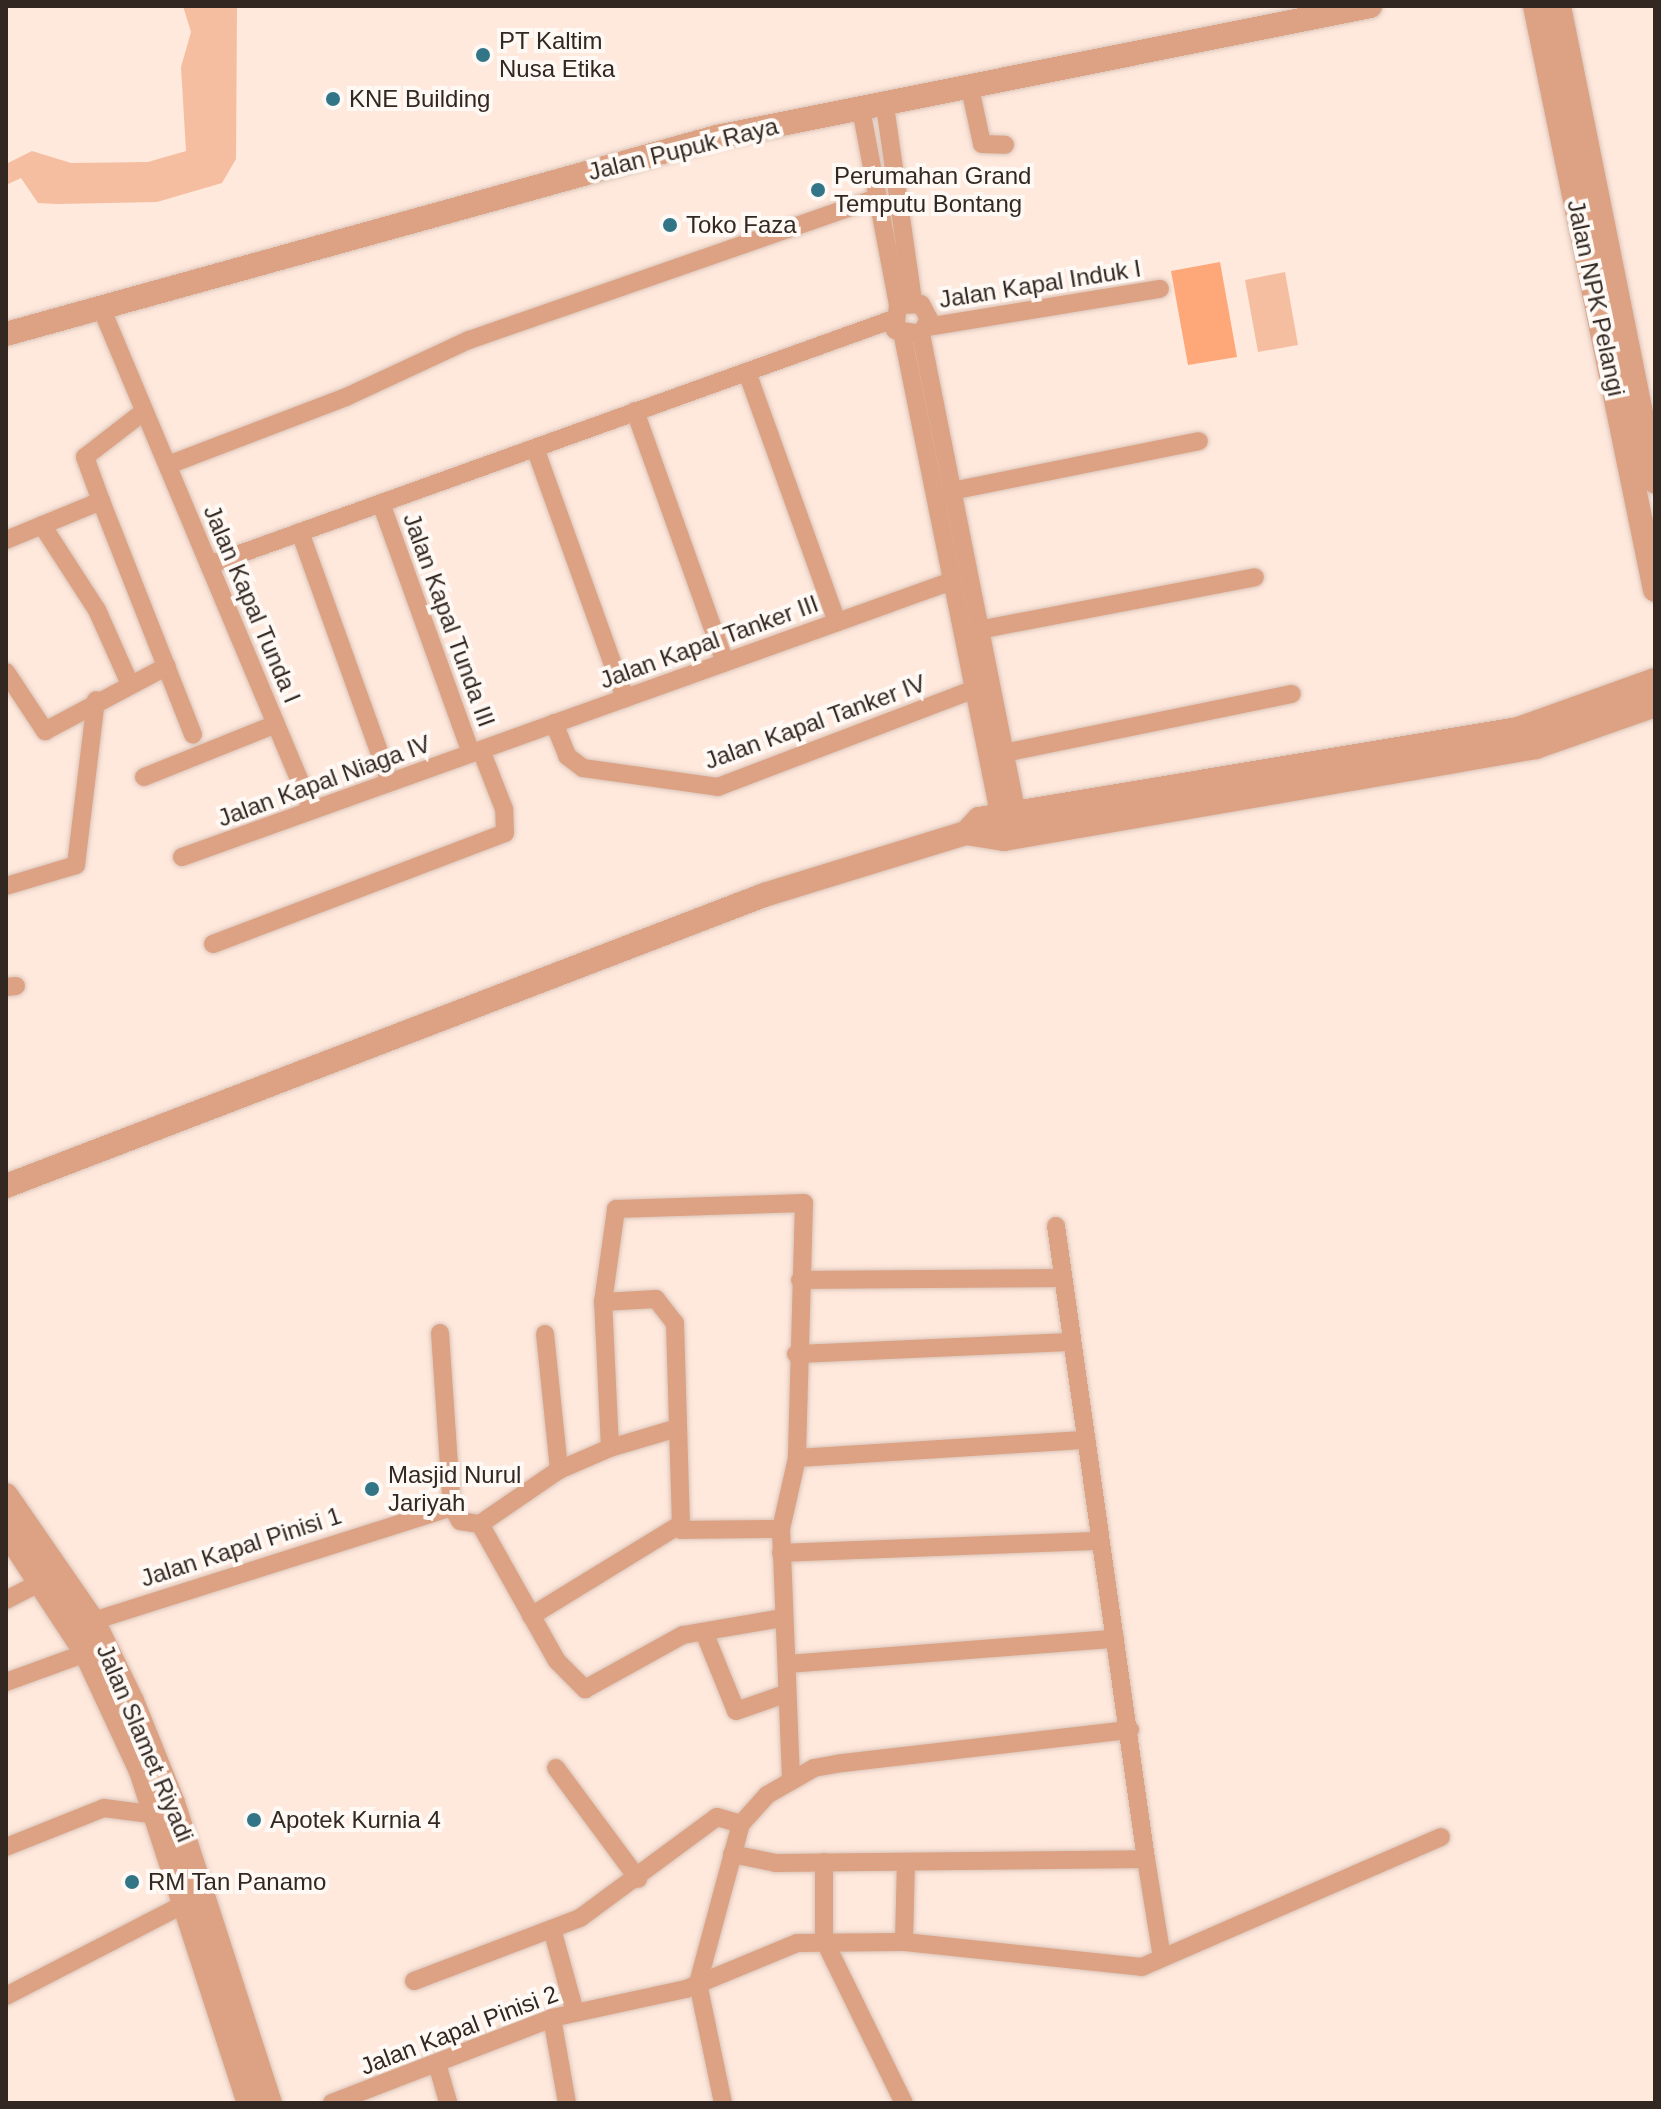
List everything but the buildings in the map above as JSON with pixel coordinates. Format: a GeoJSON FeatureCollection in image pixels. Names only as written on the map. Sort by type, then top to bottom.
{"type":"FeatureCollection","features":[{"type":"Feature","properties":{"kind":"street","name":"Jalan Pupuk Raya"},"geometry":{"type":"LineString","coordinates":[[6,334],[100,305],[717,137],[1370,6]]}},
{"type":"Feature","properties":{"kind":"street","name":"Jalan NPK Pelangi"},"geometry":{"type":"LineString","coordinates":[[1535,6],[1655,590]]}},
{"type":"Feature","properties":{"kind":"street","name":"Jalan NPK Pelangi"},"geometry":{"type":"LineString","coordinates":[[1559,6],[1655,481]]}},
{"type":"Feature","properties":{"kind":"street"},"geometry":{"type":"LineString","coordinates":[[970,88],[982,144],[1005,145]]}},
{"type":"Feature","properties":{"kind":"street"},"geometry":{"type":"LineString","coordinates":[[873,108],[877,198],[901,309],[917,333],[944,493],[1008,815]]}},
{"type":"Feature","properties":{"kind":"street"},"geometry":{"type":"LineString","coordinates":[[873,108],[901,309]]}},
{"type":"Feature","properties":{"kind":"street"},"geometry":{"type":"LineString","coordinates":[[168,465],[346,397],[389,372],[877,198]]}},
{"type":"Feature","properties":{"kind":"street","name":"Jalan Kapal Induk I"},"geometry":{"type":"LineString","coordinates":[[917,333],[1160,289]]}},
{"type":"Feature","properties":{"kind":"street","name":"Jalan Kapal Tunda I"},"geometry":{"type":"LineString","coordinates":[[100,305],[312,810]]}},
{"type":"Feature","properties":{"kind":"street"},"geometry":{"type":"LineString","coordinates":[[209,565],[747,372],[901,309],[927,311],[917,333]]}},
{"type":"Feature","properties":{"kind":"street"},"geometry":{"type":"LineString","coordinates":[[747,372],[837,622]]}},
{"type":"Feature","properties":{"kind":"street"},"geometry":{"type":"LineString","coordinates":[[635,411],[725,662]]}},
{"type":"Feature","properties":{"kind":"street"},"geometry":{"type":"LineString","coordinates":[[144,416],[85,457],[193,734]]}},
{"type":"Feature","properties":{"kind":"street"},"geometry":{"type":"LineString","coordinates":[[944,493],[1199,441]]}},
{"type":"Feature","properties":{"kind":"street"},"geometry":{"type":"LineString","coordinates":[[535,448],[625,698]]}},
{"type":"Feature","properties":{"kind":"street"},"geometry":{"type":"LineString","coordinates":[[944,493],[952,581],[971,632],[974,689],[996,754]]}},
{"type":"Feature","properties":{"kind":"street"},"geometry":{"type":"LineString","coordinates":[[6,540],[101,501]]}},
{"type":"Feature","properties":{"kind":"street","name":"Jalan Kapal Tunda III"},"geometry":{"type":"LineString","coordinates":[[213,944],[505,833],[504,809],[476,752],[381,503]]}},
{"type":"Feature","properties":{"kind":"street"},"geometry":{"type":"LineString","coordinates":[[42,525],[97,610],[129,682]]}},
{"type":"Feature","properties":{"kind":"street"},"geometry":{"type":"LineString","coordinates":[[300,532],[390,782]]}},
{"type":"Feature","properties":{"kind":"street"},"geometry":{"type":"LineString","coordinates":[[971,632],[1255,577]]}},
{"type":"Feature","properties":{"kind":"street","name":"Jalan Kapal Tanker III"},"geometry":{"type":"LineString","coordinates":[[476,752],[952,581]]}},
{"type":"Feature","properties":{"kind":"street"},"geometry":{"type":"LineString","coordinates":[[6,672],[45,731],[129,682],[167,666]]}},
{"type":"Feature","properties":{"kind":"street"},"geometry":{"type":"LineString","coordinates":[[966,833],[987,841],[1168,798],[1518,729],[1655,680]]}},
{"type":"Feature","properties":{"kind":"street","name":"Jalan Kapal Tanker IV"},"geometry":{"type":"LineString","coordinates":[[554,723],[567,756],[583,768],[718,787],[974,689]]}},
{"type":"Feature","properties":{"kind":"street"},"geometry":{"type":"LineString","coordinates":[[996,754],[1292,694]]}},
{"type":"Feature","properties":{"kind":"street"},"geometry":{"type":"LineString","coordinates":[[6,886],[76,865],[96,700]]}},
{"type":"Feature","properties":{"kind":"street"},"geometry":{"type":"LineString","coordinates":[[6,1186],[764,895],[966,833],[979,819],[1168,798],[1536,747],[1655,705]]}},
{"type":"Feature","properties":{"kind":"street"},"geometry":{"type":"LineString","coordinates":[[144,777],[276,724]]}},
{"type":"Feature","properties":{"kind":"street","name":"Jalan Kapal Niaga IV"},"geometry":{"type":"LineString","coordinates":[[182,857],[476,752]]}},
{"type":"Feature","properties":{"kind":"street"},"geometry":{"type":"LineString","coordinates":[[610,1448],[603,1302],[612,1214],[629,1203],[804,1203],[796,1354],[797,1458],[781,1529],[782,1618],[787,1664],[785,1694],[791,1778]]}},
{"type":"Feature","properties":{"kind":"street"},"geometry":{"type":"LineString","coordinates":[[1056,1226],[1099,1541],[1130,1730],[1162,1958]]}},
{"type":"Feature","properties":{"kind":"street"},"geometry":{"type":"LineString","coordinates":[[800,1280],[1061,1278]]}},
{"type":"Feature","properties":{"kind":"street"},"geometry":{"type":"LineString","coordinates":[[603,1302],[656,1299],[669,1309],[677,1332],[678,1526]]}},
{"type":"Feature","properties":{"kind":"street"},"geometry":{"type":"LineString","coordinates":[[440,1333],[452,1507],[460,1521],[480,1524],[559,1470],[610,1448],[677,1428]]}},
{"type":"Feature","properties":{"kind":"street"},"geometry":{"type":"LineString","coordinates":[[545,1334],[559,1470]]}},
{"type":"Feature","properties":{"kind":"street"},"geometry":{"type":"LineString","coordinates":[[796,1354],[1072,1342]]}},
{"type":"Feature","properties":{"kind":"street"},"geometry":{"type":"LineString","coordinates":[[797,1458],[1086,1440]]}},
{"type":"Feature","properties":{"kind":"street","name":"Jalan Slamet Riyadi"},"geometry":{"type":"LineString","coordinates":[[6,1495],[93,1621],[188,1902],[249,2103]]}},
{"type":"Feature","properties":{"kind":"street","name":"Jalan Kapal Pinisi 1"},"geometry":{"type":"LineString","coordinates":[[93,1621],[452,1507]]}},
{"type":"Feature","properties":{"kind":"street"},"geometry":{"type":"LineString","coordinates":[[480,1524],[557,1661],[585,1689],[669,1641],[782,1618]]}},
{"type":"Feature","properties":{"kind":"street"},"geometry":{"type":"LineString","coordinates":[[678,1526],[689,1535],[781,1529]]}},
{"type":"Feature","properties":{"kind":"street"},"geometry":{"type":"LineString","coordinates":[[531,1616],[678,1526]]}},
{"type":"Feature","properties":{"kind":"street","name":"Jalan Slamet Riyadi"},"geometry":{"type":"LineString","coordinates":[[6,1531],[123,1706],[183,1830],[270,2103]]}},
{"type":"Feature","properties":{"kind":"street"},"geometry":{"type":"LineString","coordinates":[[781,1553],[1099,1541]]}},
{"type":"Feature","properties":{"kind":"street"},"geometry":{"type":"LineString","coordinates":[[6,1600],[41,1582]]}},
{"type":"Feature","properties":{"kind":"street"},"geometry":{"type":"LineString","coordinates":[[704,1632],[736,1711],[785,1694]]}},
{"type":"Feature","properties":{"kind":"street"},"geometry":{"type":"LineString","coordinates":[[787,1664],[1115,1639]]}},
{"type":"Feature","properties":{"kind":"street"},"geometry":{"type":"LineString","coordinates":[[6,1682],[86,1653]]}},
{"type":"Feature","properties":{"kind":"street"},"geometry":{"type":"LineString","coordinates":[[723,2103],[698,1983],[741,1824],[791,1778],[843,1763],[1130,1730]]}},
{"type":"Feature","properties":{"kind":"street"},"geometry":{"type":"LineString","coordinates":[[556,1768],[638,1879]]}},
{"type":"Feature","properties":{"kind":"street"},"geometry":{"type":"LineString","coordinates":[[6,1847],[104,1808],[158,1815]]}},
{"type":"Feature","properties":{"kind":"street"},"geometry":{"type":"LineString","coordinates":[[414,1981],[552,1929],[638,1879],[717,1817],[741,1824]]}},
{"type":"Feature","properties":{"kind":"street"},"geometry":{"type":"LineString","coordinates":[[824,1940],[904,1942],[1121,1968],[1162,1958],[1441,1837]]}},
{"type":"Feature","properties":{"kind":"street"},"geometry":{"type":"LineString","coordinates":[[732,1854],[824,1862],[1146,1859]]}},
{"type":"Feature","properties":{"kind":"street"},"geometry":{"type":"LineString","coordinates":[[824,1862],[824,1940],[904,2103]]}},
{"type":"Feature","properties":{"kind":"street"},"geometry":{"type":"LineString","coordinates":[[904,1942],[906,1862]]}},
{"type":"Feature","properties":{"kind":"street"},"geometry":{"type":"LineString","coordinates":[[6,1996],[188,1902]]}},
{"type":"Feature","properties":{"kind":"street"},"geometry":{"type":"LineString","coordinates":[[552,1929],[575,2012]]}},
{"type":"Feature","properties":{"kind":"street","name":"Jalan Kapal Pinisi 2"},"geometry":{"type":"LineString","coordinates":[[332,2103],[438,2067],[552,2018],[698,1983],[824,1940]]}},
{"type":"Feature","properties":{"kind":"street"},"geometry":{"type":"LineString","coordinates":[[552,2018],[567,2103]]}},
{"type":"Feature","properties":{"kind":"street"},"geometry":{"type":"LineString","coordinates":[[438,2067],[448,2103]]}},
{"type":"Feature","properties":{"kind":"shaded area"},"geometry":{"type":"Polygon","coordinates":[[[183,6],[237,6],[236,159],[222,183],[157,202],[57,204],[38,203],[21,178],[6,185],[6,164],[32,151],[71,163],[148,162],[186,151],[181,67],[191,32],[183,6]]]}},
{"type":"Feature","properties":{"kind":"shaded area"},"geometry":{"type":"Polygon","coordinates":[[[1220,262],[1237,357],[1188,365],[1171,271],[1220,262]]]}},
{"type":"Feature","properties":{"kind":"shaded area"},"geometry":{"type":"Polygon","coordinates":[[[1285,272],[1298,345],[1258,352],[1245,280],[1285,272]]]}},
{"type":"Feature","properties":{"kind":"place","name":"PT Kaltim Nusa Etika"},"geometry":{"type":"Point","coordinates":[483,55]}},
{"type":"Feature","properties":{"kind":"place","name":"KNE Building"},"geometry":{"type":"Point","coordinates":[333,99]}},
{"type":"Feature","properties":{"kind":"place","name":"Perumahan Grand Temputu Bontang"},"geometry":{"type":"Point","coordinates":[818,190]}},
{"type":"Feature","properties":{"kind":"place","name":"Toko Faza"},"geometry":{"type":"Point","coordinates":[670,225]}},
{"type":"Feature","properties":{"kind":"place","name":"Masjid Nurul Jariyah"},"geometry":{"type":"Point","coordinates":[372,1489]}},
{"type":"Feature","properties":{"kind":"place","name":"Apotek Kurnia 4"},"geometry":{"type":"Point","coordinates":[254,1820]}},
{"type":"Feature","properties":{"kind":"place","name":"RM Tan Panamo"},"geometry":{"type":"Point","coordinates":[132,1882]}}]}
